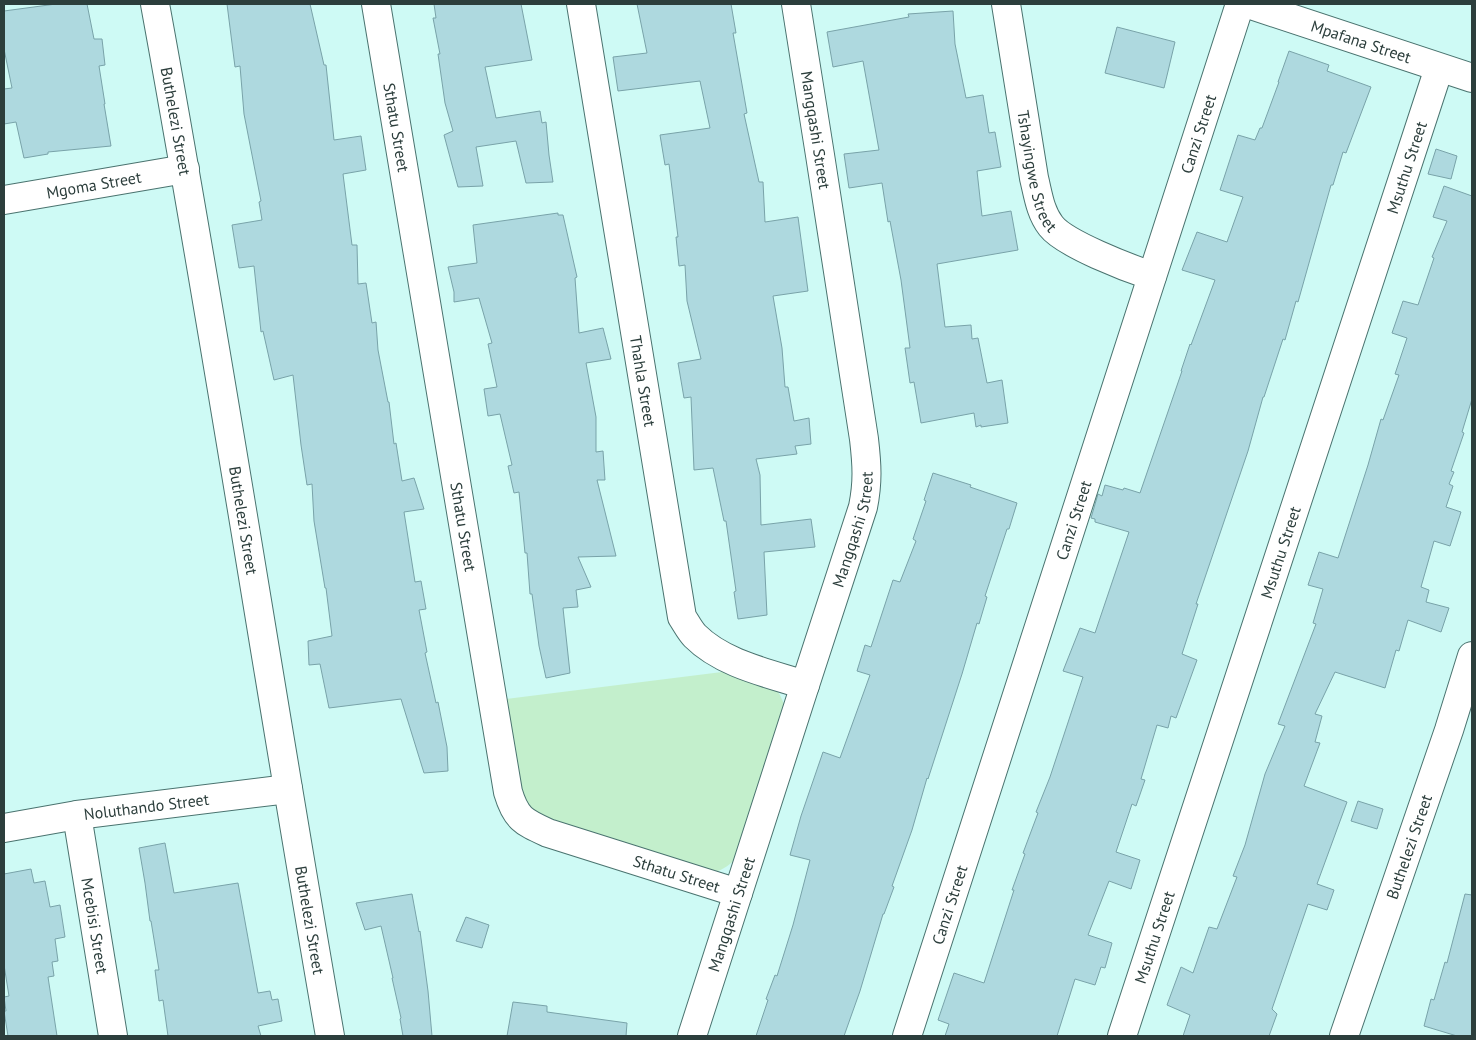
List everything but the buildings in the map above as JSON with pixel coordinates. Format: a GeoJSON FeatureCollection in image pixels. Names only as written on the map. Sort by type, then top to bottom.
{"type":"FeatureCollection","features":[{"type":"Feature","properties":{"kind":"street","name":"Buthelezi Street"},"geometry":{"type":"LineString","coordinates":[[155,4],[185,169],[330,1036]]}},
{"type":"Feature","properties":{"kind":"street","name":"Sthatu Street"},"geometry":{"type":"LineString","coordinates":[[376,4],[511,802],[516,814],[526,824],[548,833],[738,893]]}},
{"type":"Feature","properties":{"kind":"street","name":"Thahla Street"},"geometry":{"type":"LineString","coordinates":[[580,4],[682,617],[704,644],[720,654],[747,666],[805,685]]}},
{"type":"Feature","properties":{"kind":"street","name":"Mangqashi Street"},"geometry":{"type":"LineString","coordinates":[[692,1036],[863,507],[868,473],[796,4]]}},
{"type":"Feature","properties":{"kind":"street","name":"Tshayingwe Street"},"geometry":{"type":"LineString","coordinates":[[1006,4],[1034,178],[1039,202],[1044,214],[1051,226],[1062,236],[1082,247],[1152,276]]}},
{"type":"Feature","properties":{"kind":"street","name":"Canzi Street"},"geometry":{"type":"LineString","coordinates":[[907,1036],[1240,4]]}},
{"type":"Feature","properties":{"kind":"street","name":"Mpafana Street"},"geometry":{"type":"LineString","coordinates":[[1248,4],[1472,78]]}},
{"type":"Feature","properties":{"kind":"street","name":"Msuthu Street"},"geometry":{"type":"LineString","coordinates":[[1122,1036],[1439,68]]}},
{"type":"Feature","properties":{"kind":"street","name":"Mgoma Street"},"geometry":{"type":"LineString","coordinates":[[4,200],[185,169]]}},
{"type":"Feature","properties":{"kind":"street","name":"Buthelezi Street"},"geometry":{"type":"LineString","coordinates":[[1344,1036],[1472,656]]}},
{"type":"Feature","properties":{"kind":"street","name":"Noluthando Street"},"geometry":{"type":"LineString","coordinates":[[4,828],[77,815],[288,789]]}},
{"type":"Feature","properties":{"kind":"street","name":"Mcebisi Street"},"geometry":{"type":"LineString","coordinates":[[77,815],[113,1036]]}},
{"type":"Feature","properties":{"kind":"green space"},"geometry":{"type":"Polygon","coordinates":[[[730,671],[773,685],[784,704],[736,859],[725,868],[703,873],[525,811],[505,699],[730,671]]]}}]}
